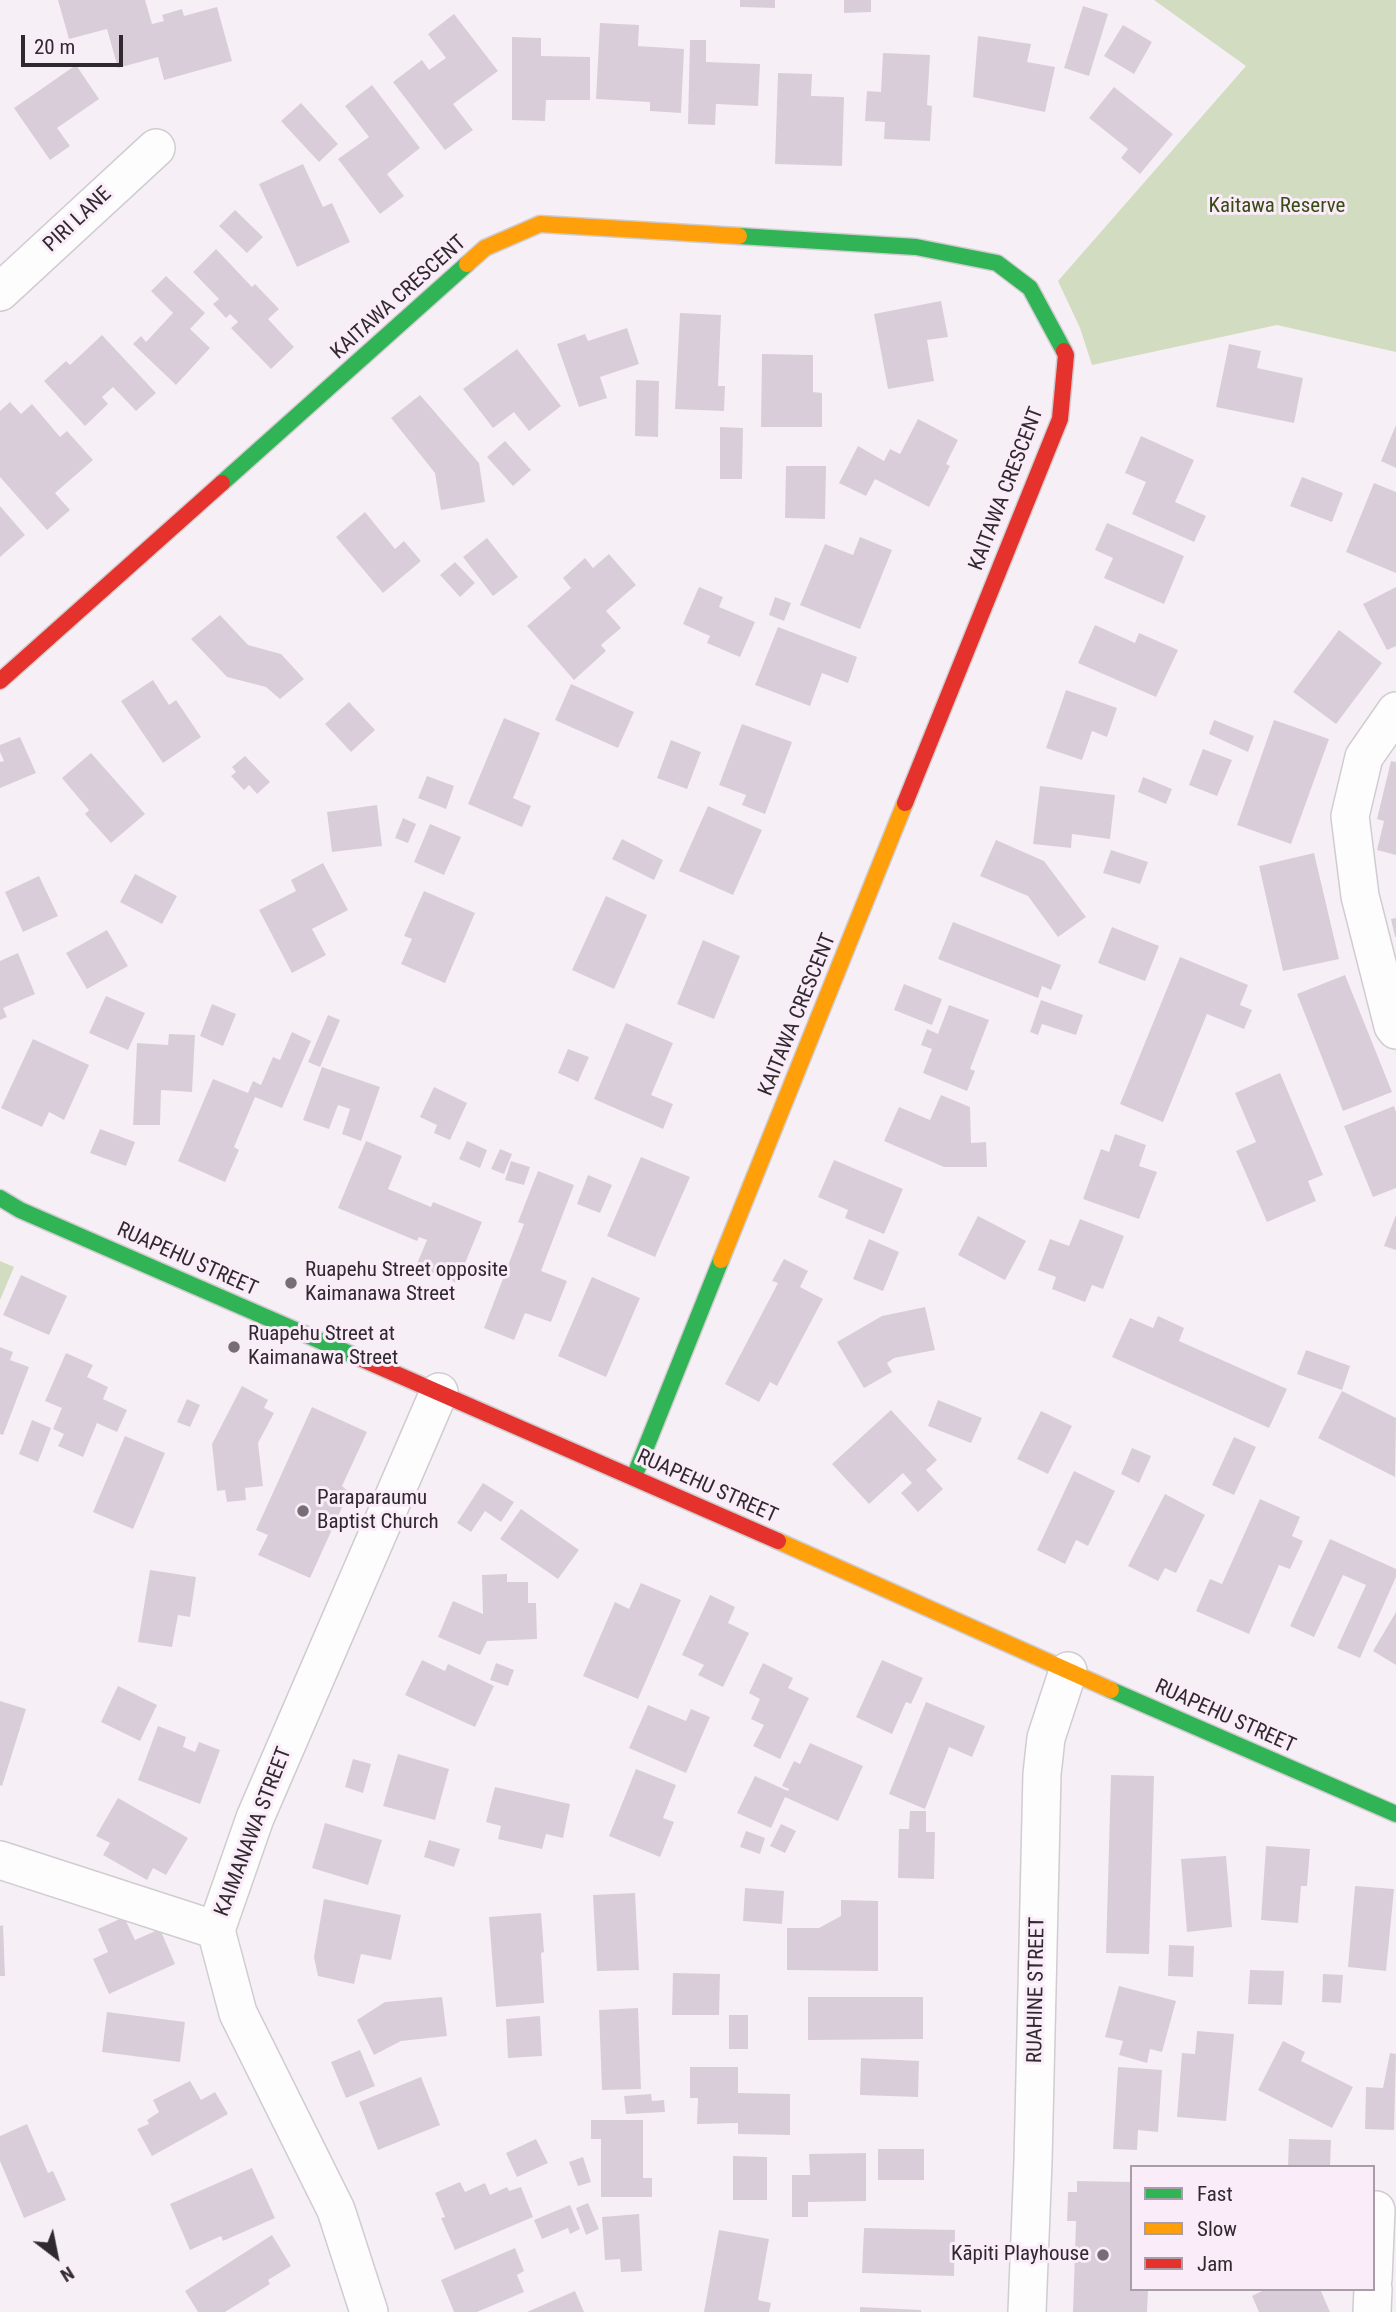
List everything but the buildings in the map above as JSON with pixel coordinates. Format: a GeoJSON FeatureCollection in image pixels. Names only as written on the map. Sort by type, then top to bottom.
{"type":"FeatureCollection","features":[{"type":"Feature","properties":{"kind":"street","name":"PIRI LANE"},"geometry":{"type":"LineString","coordinates":[[0,292],[156,148]]}},
{"type":"Feature","properties":{"kind":"street","name":"KAITAWA CRESCENT"},"geometry":{"type":"LineString","coordinates":[[0,681],[485,248],[540,224],[916,247],[997,264],[1030,288],[1066,355],[1060,419],[634,1478]]}},
{"type":"Feature","properties":{"kind":"street"},"geometry":{"type":"LineString","coordinates":[[1396,711],[1364,757],[1350,816],[1360,896],[1396,1030]]}},
{"type":"Feature","properties":{"kind":"street","name":"RUAPEHU STREET"},"geometry":{"type":"LineString","coordinates":[[0,1198],[20,1210],[1396,1814]]}},
{"type":"Feature","properties":{"kind":"street","name":"KAIMANAWA STREET"},"geometry":{"type":"LineString","coordinates":[[369,2312],[336,2210],[238,2013],[216,1930],[255,1818],[439,1392]]}},
{"type":"Feature","properties":{"kind":"street","name":"RUAHINE STREET"},"geometry":{"type":"LineString","coordinates":[[1027,2312],[1042,1774],[1046,1738],[1068,1671]]}},
{"type":"Feature","properties":{"kind":"street"},"geometry":{"type":"LineString","coordinates":[[0,1860],[216,1930]]}},
{"type":"Feature","properties":{"kind":"street"},"geometry":{"type":"LineString","coordinates":[[1375,2233],[1376,2210]]}},
{"type":"Feature","properties":{"kind":"street"},"geometry":{"type":"LineString","coordinates":[[1372,2312],[1373,2291]]}},
{"type":"Feature","properties":{"kind":"green space","name":"Kaitawa Reserve"},"geometry":{"type":"Polygon","coordinates":[[[1154,0],[1396,0],[1396,352],[1277,325],[1092,365],[1080,328],[1058,281],[1246,66],[1154,0]]]}},
{"type":"Feature","properties":{"kind":"green space"},"geometry":{"type":"Polygon","coordinates":[[[0,1261],[14,1267],[0,1300],[0,1261]]]}},
{"type":"Feature","properties":{"kind":"traffic: fast"},"geometry":{"type":"LineString","coordinates":[[739,236],[916,247],[997,263],[1030,288],[1064,351]]}},
{"type":"Feature","properties":{"kind":"traffic: fast"},"geometry":{"type":"LineString","coordinates":[[222,483],[467,264]]}},
{"type":"Feature","properties":{"kind":"traffic: fast"},"geometry":{"type":"LineString","coordinates":[[0,1198],[20,1210],[355,1356]]}},
{"type":"Feature","properties":{"kind":"traffic: fast"},"geometry":{"type":"LineString","coordinates":[[634,1477],[721,1260]]}},
{"type":"Feature","properties":{"kind":"traffic: fast"},"geometry":{"type":"LineString","coordinates":[[1111,1690],[1396,1814]]}},
{"type":"Feature","properties":{"kind":"traffic: slow"},"geometry":{"type":"LineString","coordinates":[[467,264],[485,248],[540,224],[739,236]]}},
{"type":"Feature","properties":{"kind":"traffic: slow"},"geometry":{"type":"LineString","coordinates":[[721,1260],[905,803]]}},
{"type":"Feature","properties":{"kind":"traffic: slow"},"geometry":{"type":"LineString","coordinates":[[778,1541],[1111,1690]]}},
{"type":"Feature","properties":{"kind":"traffic: jam"},"geometry":{"type":"LineString","coordinates":[[905,803],[1060,419],[1066,355],[1064,351]]}},
{"type":"Feature","properties":{"kind":"traffic: jam"},"geometry":{"type":"LineString","coordinates":[[0,681],[222,483]]}},
{"type":"Feature","properties":{"kind":"traffic: jam"},"geometry":{"type":"LineString","coordinates":[[355,1356],[778,1541]]}},
{"type":"Feature","properties":{"kind":"place","name":"Ruapehu Street opposite Kaimanawa Street"},"geometry":{"type":"Point","coordinates":[291,1283]}},
{"type":"Feature","properties":{"kind":"place","name":"Ruapehu Street at Kaimanawa Street"},"geometry":{"type":"Point","coordinates":[234,1347]}},
{"type":"Feature","properties":{"kind":"place","name":"Paraparaumu Baptist Church"},"geometry":{"type":"Point","coordinates":[303,1511]}},
{"type":"Feature","properties":{"kind":"place","name":"Kāpiti Playhouse"},"geometry":{"type":"Point","coordinates":[1103,2255]}}]}
